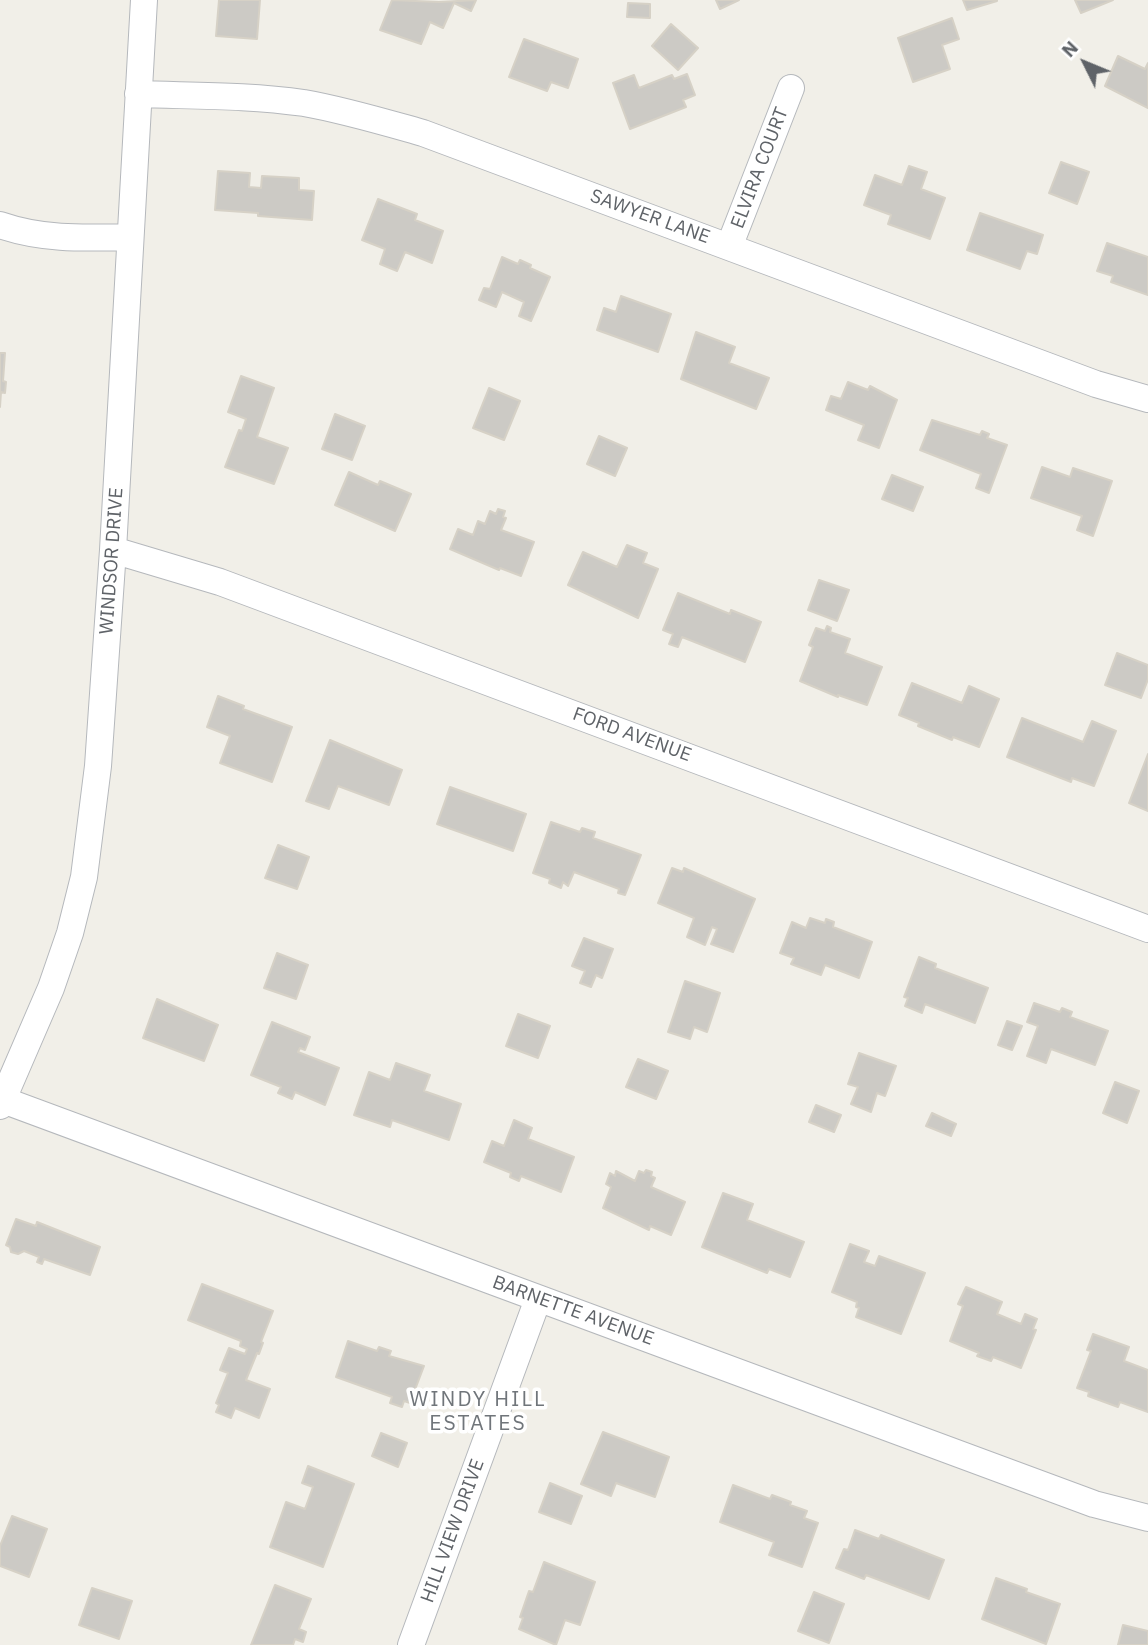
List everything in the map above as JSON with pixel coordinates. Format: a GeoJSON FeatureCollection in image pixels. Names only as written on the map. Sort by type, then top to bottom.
{"type":"FeatureCollection","features":[{"type":"Feature","properties":{"kind":"street","name":"WINDSOR DRIVE"},"geometry":{"type":"LineString","coordinates":[[1,1102],[51,988],[70,933],[84,877],[98,766],[113,550],[144,0]]}},
{"type":"Feature","properties":{"kind":"street","name":"ELVIRA COURT"},"geometry":{"type":"LineString","coordinates":[[729,247],[791,89]]}},
{"type":"Feature","properties":{"kind":"street","name":"SAWYER LANE"},"geometry":{"type":"LineString","coordinates":[[138,94],[242,97],[304,103],[357,114],[423,133],[1096,384],[1148,399]]}},
{"type":"Feature","properties":{"kind":"street"},"geometry":{"type":"LineString","coordinates":[[0,225],[55,238],[130,237]]}},
{"type":"Feature","properties":{"kind":"street","name":"FORD AVENUE"},"geometry":{"type":"LineString","coordinates":[[113,550],[220,582],[1148,929]]}},
{"type":"Feature","properties":{"kind":"street","name":"BARNETTE AVENUE"},"geometry":{"type":"LineString","coordinates":[[1,1102],[1094,1504],[1148,1518]]}},
{"type":"Feature","properties":{"kind":"street","name":"HILL VIEW DRIVE"},"geometry":{"type":"LineString","coordinates":[[411,1645],[538,1299]]}},
{"type":"Feature","properties":{"kind":"building"},"geometry":{"type":"Polygon","coordinates":[[[219,0],[260,0],[257,39],[216,36],[219,0]]]}},
{"type":"Feature","properties":{"kind":"building"},"geometry":{"type":"Polygon","coordinates":[[[392,0],[476,0],[471,11],[454,3],[443,28],[430,22],[421,44],[380,30],[392,0]]]}},
{"type":"Feature","properties":{"kind":"building"},"geometry":{"type":"Polygon","coordinates":[[[716,0],[739,0],[720,9],[716,0]]]}},
{"type":"Feature","properties":{"kind":"building"},"geometry":{"type":"Polygon","coordinates":[[[963,0],[997,0],[997,1],[967,10],[963,0]]]}},
{"type":"Feature","properties":{"kind":"building"},"geometry":{"type":"Polygon","coordinates":[[[1075,0],[1113,0],[1081,13],[1075,0]]]}},
{"type":"Feature","properties":{"kind":"building"},"geometry":{"type":"Polygon","coordinates":[[[628,3],[650,4],[650,18],[627,17],[628,3]]]}},
{"type":"Feature","properties":{"kind":"building"},"geometry":{"type":"Polygon","coordinates":[[[952,18],[959,39],[942,45],[950,69],[913,82],[898,38],[952,18]]]}},
{"type":"Feature","properties":{"kind":"building"},"geometry":{"type":"Polygon","coordinates":[[[671,24],[698,48],[678,70],[652,46],[671,24]]]}},
{"type":"Feature","properties":{"kind":"building"},"geometry":{"type":"Polygon","coordinates":[[[524,39],[578,59],[568,88],[551,82],[547,91],[509,77],[524,39]]]}},
{"type":"Feature","properties":{"kind":"building"},"geometry":{"type":"Polygon","coordinates":[[[1118,56],[1145,69],[1148,63],[1148,108],[1105,86],[1118,56]]]}},
{"type":"Feature","properties":{"kind":"building"},"geometry":{"type":"Polygon","coordinates":[[[687,74],[695,95],[683,100],[686,107],[630,129],[613,83],[634,75],[639,88],[672,75],[674,79],[687,74]]]}},
{"type":"Feature","properties":{"kind":"building"},"geometry":{"type":"Polygon","coordinates":[[[1061,162],[1089,172],[1077,204],[1049,193],[1061,162]]]}},
{"type":"Feature","properties":{"kind":"building"},"geometry":{"type":"Polygon","coordinates":[[[909,166],[927,172],[921,189],[945,198],[930,239],[888,224],[891,215],[864,205],[875,175],[902,185],[909,166]]]}},
{"type":"Feature","properties":{"kind":"building"},"geometry":{"type":"Polygon","coordinates":[[[218,171],[250,173],[249,187],[261,188],[262,176],[299,178],[299,190],[314,191],[312,220],[215,210],[218,171]]]}},
{"type":"Feature","properties":{"kind":"building"},"geometry":{"type":"Polygon","coordinates":[[[378,199],[417,214],[415,220],[443,231],[432,263],[405,252],[397,271],[380,264],[385,249],[362,240],[378,199]]]}},
{"type":"Feature","properties":{"kind":"building"},"geometry":{"type":"Polygon","coordinates":[[[980,213],[1043,235],[1037,254],[1027,251],[1020,269],[967,250],[980,213]]]}},
{"type":"Feature","properties":{"kind":"building"},"geometry":{"type":"Polygon","coordinates":[[[1107,243],[1148,257],[1148,295],[1111,282],[1113,276],[1097,271],[1107,243]]]}},
{"type":"Feature","properties":{"kind":"building"},"geometry":{"type":"Polygon","coordinates":[[[502,257],[518,264],[520,260],[550,277],[531,321],[519,316],[524,302],[502,292],[496,307],[479,300],[484,288],[490,289],[502,257]]]}},
{"type":"Feature","properties":{"kind":"building"},"geometry":{"type":"Polygon","coordinates":[[[621,296],[671,314],[658,352],[597,330],[604,308],[616,312],[621,296]]]}},
{"type":"Feature","properties":{"kind":"building"},"geometry":{"type":"Polygon","coordinates":[[[696,332],[735,347],[729,363],[769,378],[756,409],[681,379],[696,332]]]}},
{"type":"Feature","properties":{"kind":"building"},"geometry":{"type":"Polygon","coordinates":[[[0,353],[5,353],[3,381],[6,382],[5,393],[1,392],[0,407],[0,353]]]}},
{"type":"Feature","properties":{"kind":"building"},"geometry":{"type":"Polygon","coordinates":[[[241,376],[274,388],[257,437],[288,448],[274,484],[225,467],[246,419],[228,412],[241,376]]]}},
{"type":"Feature","properties":{"kind":"building"},"geometry":{"type":"Polygon","coordinates":[[[848,382],[868,390],[870,386],[897,400],[879,448],[858,440],[864,425],[826,410],[831,396],[841,399],[848,382]]]}},
{"type":"Feature","properties":{"kind":"building"},"geometry":{"type":"Polygon","coordinates":[[[489,388],[520,401],[504,440],[473,428],[489,388]]]}},
{"type":"Feature","properties":{"kind":"building"},"geometry":{"type":"Polygon","coordinates":[[[335,414],[365,426],[352,460],[322,449],[335,414]]]}},
{"type":"Feature","properties":{"kind":"building"},"geometry":{"type":"Polygon","coordinates":[[[932,420],[980,435],[982,431],[989,434],[987,438],[1007,445],[989,493],[976,488],[981,474],[920,450],[932,420]]]}},
{"type":"Feature","properties":{"kind":"building"},"geometry":{"type":"Polygon","coordinates":[[[599,436],[627,448],[615,476],[587,464],[599,436]]]}},
{"type":"Feature","properties":{"kind":"building"},"geometry":{"type":"Polygon","coordinates":[[[1042,467],[1070,477],[1073,468],[1112,481],[1093,536],[1077,530],[1082,516],[1031,498],[1042,467]]]}},
{"type":"Feature","properties":{"kind":"building"},"geometry":{"type":"Polygon","coordinates":[[[349,472],[378,485],[380,481],[411,494],[395,531],[335,505],[349,472]]]}},
{"type":"Feature","properties":{"kind":"building"},"geometry":{"type":"Polygon","coordinates":[[[892,475],[923,487],[913,511],[882,499],[892,475]]]}},
{"type":"Feature","properties":{"kind":"building"},"geometry":{"type":"Polygon","coordinates":[[[498,509],[505,511],[503,517],[506,518],[501,530],[534,542],[521,576],[500,568],[499,570],[450,549],[458,529],[473,535],[478,521],[485,524],[490,511],[496,514],[498,509]]]}},
{"type":"Feature","properties":{"kind":"building"},"geometry":{"type":"Polygon","coordinates":[[[627,545],[647,553],[643,563],[658,569],[638,618],[568,585],[583,552],[617,567],[627,545]]]}},
{"type":"Feature","properties":{"kind":"building"},"geometry":{"type":"Polygon","coordinates":[[[819,580],[849,590],[837,621],[808,610],[819,580]]]}},
{"type":"Feature","properties":{"kind":"building"},"geometry":{"type":"Polygon","coordinates":[[[678,593],[730,614],[731,610],[761,622],[745,662],[682,637],[678,647],[669,644],[673,634],[663,630],[678,593]]]}},
{"type":"Feature","properties":{"kind":"building"},"geometry":{"type":"Polygon","coordinates":[[[827,626],[831,628],[830,632],[850,639],[845,653],[882,667],[867,705],[838,697],[800,681],[813,647],[809,645],[816,628],[825,631],[827,626]]]}},
{"type":"Feature","properties":{"kind":"building"},"geometry":{"type":"Polygon","coordinates":[[[1117,653],[1148,665],[1148,679],[1141,698],[1105,685],[1117,653]]]}},
{"type":"Feature","properties":{"kind":"building"},"geometry":{"type":"Polygon","coordinates":[[[912,683],[962,703],[969,686],[999,699],[979,747],[953,737],[952,740],[899,715],[912,683]]]}},
{"type":"Feature","properties":{"kind":"building"},"geometry":{"type":"Polygon","coordinates":[[[218,696],[244,706],[243,709],[292,727],[272,782],[220,763],[230,736],[207,727],[218,696]]]}},
{"type":"Feature","properties":{"kind":"building"},"geometry":{"type":"Polygon","coordinates":[[[1022,718],[1083,742],[1092,721],[1116,731],[1094,786],[1072,778],[1071,782],[1007,757],[1022,718]]]}},
{"type":"Feature","properties":{"kind":"building"},"geometry":{"type":"Polygon","coordinates":[[[330,740],[402,770],[389,805],[338,786],[329,809],[306,801],[330,740]]]}},
{"type":"Feature","properties":{"kind":"building"},"geometry":{"type":"Polygon","coordinates":[[[1148,754],[1148,811],[1129,803],[1148,754]]]}},
{"type":"Feature","properties":{"kind":"building"},"geometry":{"type":"Polygon","coordinates":[[[450,787],[526,814],[513,851],[437,824],[450,787]]]}},
{"type":"Feature","properties":{"kind":"building"},"geometry":{"type":"Polygon","coordinates":[[[551,822],[580,832],[582,828],[595,832],[593,838],[641,855],[625,895],[618,893],[619,889],[574,872],[568,886],[563,882],[561,888],[549,883],[550,879],[533,873],[551,822]]]}},
{"type":"Feature","properties":{"kind":"building"},"geometry":{"type":"Polygon","coordinates":[[[278,845],[309,857],[297,889],[265,878],[278,845]]]}},
{"type":"Feature","properties":{"kind":"building"},"geometry":{"type":"Polygon","coordinates":[[[672,868],[683,872],[684,868],[755,899],[733,952],[711,944],[717,929],[712,927],[705,945],[687,937],[694,918],[658,903],[672,868]]]}},
{"type":"Feature","properties":{"kind":"building"},"geometry":{"type":"Polygon","coordinates":[[[810,918],[825,923],[826,919],[834,922],[833,927],[872,942],[859,978],[825,965],[821,975],[791,964],[794,958],[780,953],[792,922],[806,928],[810,918]]]}},
{"type":"Feature","properties":{"kind":"building"},"geometry":{"type":"Polygon","coordinates":[[[584,938],[613,949],[602,978],[596,975],[591,987],[580,983],[585,971],[572,966],[584,938]]]}},
{"type":"Feature","properties":{"kind":"building"},"geometry":{"type":"Polygon","coordinates":[[[277,953],[308,965],[296,999],[264,988],[277,953]]]}},
{"type":"Feature","properties":{"kind":"building"},"geometry":{"type":"Polygon","coordinates":[[[919,957],[936,964],[935,968],[988,988],[975,1023],[925,1004],[922,1013],[905,1006],[908,998],[904,997],[919,957]]]}},
{"type":"Feature","properties":{"kind":"building"},"geometry":{"type":"Polygon","coordinates":[[[685,981],[720,993],[707,1032],[694,1027],[690,1039],[668,1032],[685,981]]]}},
{"type":"Feature","properties":{"kind":"building"},"geometry":{"type":"Polygon","coordinates":[[[157,999],[218,1025],[204,1061],[143,1038],[157,999]]]}},
{"type":"Feature","properties":{"kind":"building"},"geometry":{"type":"Polygon","coordinates":[[[1034,1003],[1060,1012],[1062,1008],[1072,1012],[1070,1017],[1108,1031],[1095,1065],[1051,1049],[1046,1063],[1027,1056],[1038,1026],[1027,1022],[1034,1003]]]}},
{"type":"Feature","properties":{"kind":"building"},"geometry":{"type":"Polygon","coordinates":[[[518,1014],[550,1026],[538,1058],[506,1046],[518,1014]]]}},
{"type":"Feature","properties":{"kind":"building"},"geometry":{"type":"Polygon","coordinates":[[[1007,1021],[1022,1026],[1012,1050],[998,1045],[1007,1021]]]}},
{"type":"Feature","properties":{"kind":"building"},"geometry":{"type":"Polygon","coordinates":[[[272,1022],[310,1037],[305,1050],[300,1048],[298,1052],[339,1068],[325,1105],[295,1092],[292,1099],[278,1093],[281,1087],[251,1075],[272,1022]]]}},
{"type":"Feature","properties":{"kind":"building"},"geometry":{"type":"Polygon","coordinates":[[[859,1053],[896,1066],[885,1096],[877,1093],[871,1112],[851,1104],[858,1087],[848,1084],[859,1053]]]}},
{"type":"Feature","properties":{"kind":"building"},"geometry":{"type":"Polygon","coordinates":[[[638,1059],[668,1071],[656,1099],[626,1087],[638,1059]]]}},
{"type":"Feature","properties":{"kind":"building"},"geometry":{"type":"Polygon","coordinates":[[[396,1063],[430,1075],[424,1091],[461,1104],[449,1140],[392,1120],[390,1127],[354,1115],[369,1072],[390,1080],[396,1063]]]}},
{"type":"Feature","properties":{"kind":"building"},"geometry":{"type":"Polygon","coordinates":[[[1115,1082],[1139,1091],[1127,1123],[1103,1113],[1115,1082]]]}},
{"type":"Feature","properties":{"kind":"building"},"geometry":{"type":"Polygon","coordinates":[[[816,1105],[841,1115],[834,1132],[809,1122],[816,1105]]]}},
{"type":"Feature","properties":{"kind":"building"},"geometry":{"type":"Polygon","coordinates":[[[932,1113],[956,1124],[951,1136],[926,1126],[932,1113]]]}},
{"type":"Feature","properties":{"kind":"building"},"geometry":{"type":"Polygon","coordinates":[[[514,1120],[532,1128],[528,1139],[574,1157],[561,1192],[521,1176],[519,1181],[510,1177],[511,1173],[484,1162],[492,1141],[504,1146],[514,1120]]]}},
{"type":"Feature","properties":{"kind":"building"},"geometry":{"type":"Polygon","coordinates":[[[646,1170],[652,1172],[651,1176],[655,1178],[651,1187],[685,1202],[671,1235],[650,1226],[649,1230],[603,1208],[611,1187],[606,1184],[610,1173],[615,1176],[616,1171],[635,1181],[639,1171],[644,1173],[646,1170]]]}},
{"type":"Feature","properties":{"kind":"building"},"geometry":{"type":"Polygon","coordinates":[[[723,1193],[753,1204],[747,1220],[804,1242],[790,1277],[769,1269],[767,1273],[702,1247],[723,1193]]]}},
{"type":"Feature","properties":{"kind":"building"},"geometry":{"type":"Polygon","coordinates":[[[16,1219],[36,1226],[37,1222],[100,1247],[90,1275],[44,1259],[42,1264],[37,1262],[39,1257],[24,1251],[18,1254],[11,1252],[6,1245],[16,1219]]]}},
{"type":"Feature","properties":{"kind":"building"},"geometry":{"type":"Polygon","coordinates":[[[850,1244],[869,1251],[864,1262],[875,1266],[879,1256],[925,1273],[901,1334],[856,1317],[859,1308],[856,1307],[857,1302],[832,1292],[850,1244]]]}},
{"type":"Feature","properties":{"kind":"building"},"geometry":{"type":"Polygon","coordinates":[[[202,1284],[273,1311],[259,1354],[257,1353],[246,1380],[270,1389],[259,1418],[235,1408],[231,1418],[216,1412],[219,1405],[216,1403],[228,1373],[220,1370],[229,1348],[245,1354],[247,1349],[240,1346],[241,1341],[188,1320],[202,1284]]]}},
{"type":"Feature","properties":{"kind":"building"},"geometry":{"type":"Polygon","coordinates":[[[966,1287],[1002,1302],[997,1314],[1021,1324],[1025,1314],[1037,1319],[1033,1329],[1036,1330],[1021,1368],[993,1357],[991,1361],[977,1356],[979,1353],[950,1341],[963,1306],[958,1304],[966,1287]]]}},
{"type":"Feature","properties":{"kind":"building"},"geometry":{"type":"Polygon","coordinates":[[[1093,1334],[1129,1347],[1124,1361],[1148,1370],[1148,1412],[1120,1402],[1118,1407],[1088,1396],[1089,1392],[1077,1388],[1091,1351],[1087,1350],[1093,1334]]]}},
{"type":"Feature","properties":{"kind":"building"},"geometry":{"type":"Polygon","coordinates":[[[348,1341],[377,1351],[379,1347],[391,1351],[389,1356],[424,1366],[410,1403],[404,1401],[402,1407],[390,1403],[392,1397],[336,1377],[348,1341]]]}},
{"type":"Feature","properties":{"kind":"building"},"geometry":{"type":"Polygon","coordinates":[[[603,1432],[669,1457],[655,1497],[616,1483],[611,1496],[581,1484],[603,1432]]]}},
{"type":"Feature","properties":{"kind":"building"},"geometry":{"type":"Polygon","coordinates":[[[381,1433],[407,1443],[398,1467],[372,1456],[381,1433]]]}},
{"type":"Feature","properties":{"kind":"building"},"geometry":{"type":"Polygon","coordinates":[[[308,1466],[354,1484],[323,1567],[270,1547],[286,1502],[305,1509],[313,1487],[302,1483],[308,1466]]]}},
{"type":"Feature","properties":{"kind":"building"},"geometry":{"type":"Polygon","coordinates":[[[550,1483],[582,1496],[571,1524],[539,1512],[550,1483]]]}},
{"type":"Feature","properties":{"kind":"building"},"geometry":{"type":"Polygon","coordinates":[[[733,1485],[770,1499],[772,1495],[791,1502],[790,1505],[807,1511],[804,1518],[818,1523],[802,1567],[769,1555],[774,1542],[720,1522],[733,1485]]]}},
{"type":"Feature","properties":{"kind":"building"},"geometry":{"type":"Polygon","coordinates":[[[12,1516],[47,1529],[29,1577],[0,1566],[0,1546],[12,1516]]]}},
{"type":"Feature","properties":{"kind":"building"},"geometry":{"type":"Polygon","coordinates":[[[855,1530],[879,1539],[881,1535],[944,1560],[929,1599],[866,1575],[864,1579],[836,1568],[844,1549],[848,1550],[855,1530]]]}},
{"type":"Feature","properties":{"kind":"building"},"geometry":{"type":"Polygon","coordinates":[[[544,1562],[595,1582],[580,1625],[565,1620],[556,1645],[519,1629],[529,1591],[533,1592],[544,1562]]]}},
{"type":"Feature","properties":{"kind":"building"},"geometry":{"type":"Polygon","coordinates":[[[996,1578],[1060,1604],[1046,1644],[982,1619],[996,1578]]]}},
{"type":"Feature","properties":{"kind":"building"},"geometry":{"type":"Polygon","coordinates":[[[275,1585],[311,1599],[299,1629],[306,1632],[303,1642],[295,1639],[293,1645],[251,1645],[275,1585]]]}},
{"type":"Feature","properties":{"kind":"building"},"geometry":{"type":"Polygon","coordinates":[[[92,1588],[132,1601],[119,1639],[79,1625],[92,1588]]]}},
{"type":"Feature","properties":{"kind":"building"},"geometry":{"type":"Polygon","coordinates":[[[814,1592],[844,1604],[829,1643],[798,1631],[814,1592]]]}},
{"type":"Feature","properties":{"kind":"building"},"geometry":{"type":"Polygon","coordinates":[[[1123,1625],[1148,1631],[1148,1645],[1118,1645],[1123,1625]]]}},
{"type":"Feature","properties":{"kind":"district","name":"WINDY HILL ESTATES"},"geometry":{"type":"Point","coordinates":[478,1412]}}]}
